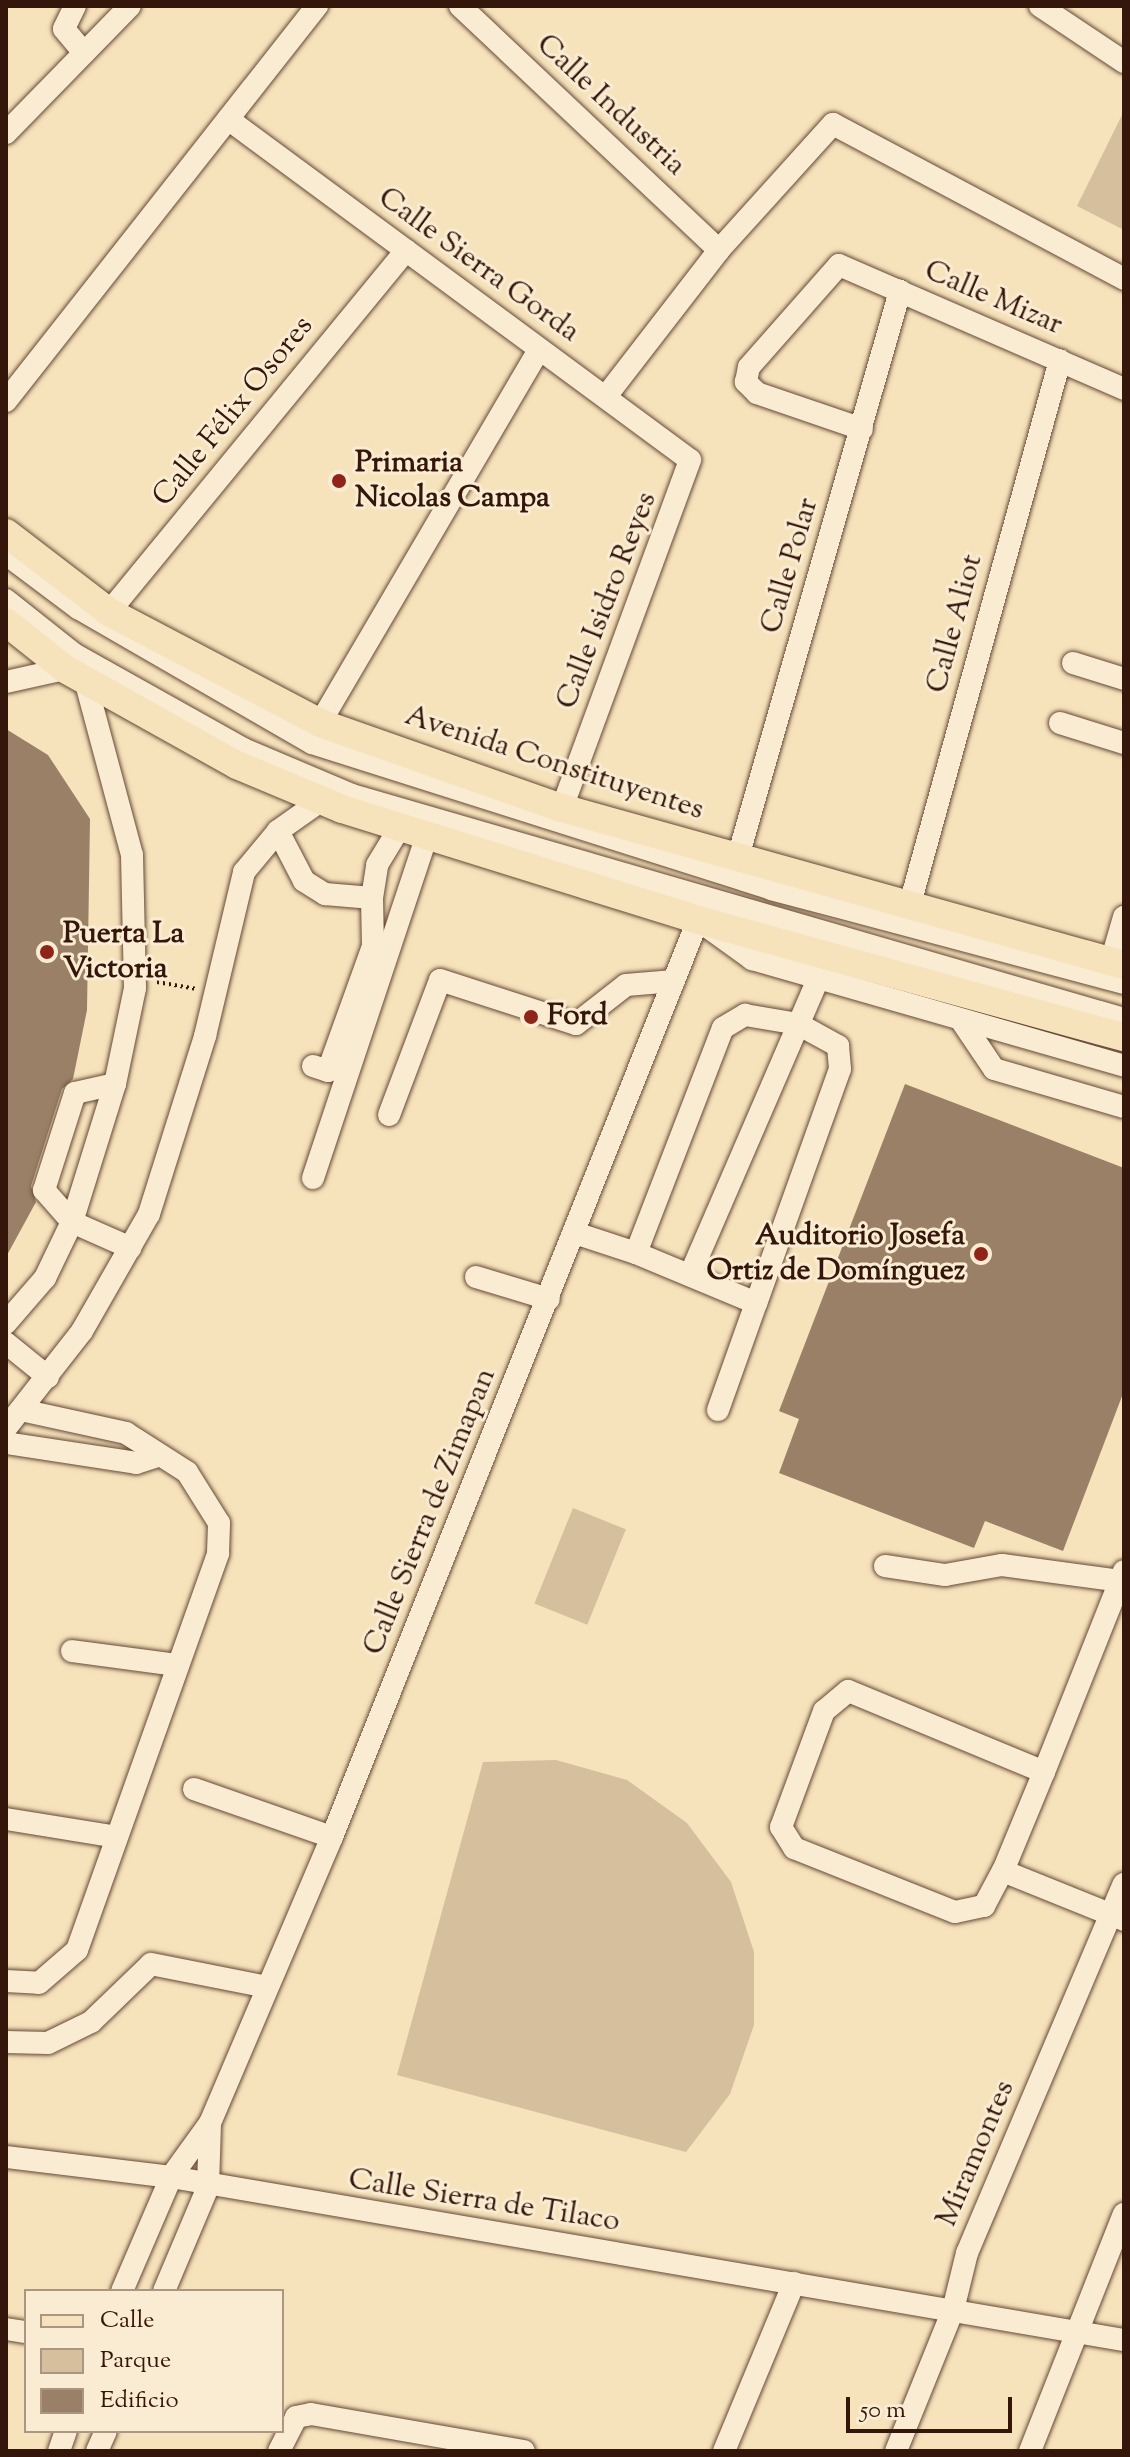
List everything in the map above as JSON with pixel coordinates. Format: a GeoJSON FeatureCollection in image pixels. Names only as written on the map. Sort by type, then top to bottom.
{"type":"FeatureCollection","features":[{"type":"Feature","properties":{"kind":"main road","name":"Avenida Constituyentes"},"geometry":{"type":"LineString","coordinates":[[6,533],[109,612],[320,723],[562,808],[910,904],[1120,970]]}},
{"type":"Feature","properties":{"kind":"main road"},"geometry":{"type":"LineString","coordinates":[[6,622],[75,674],[237,765],[322,800],[698,920],[1124,1037]]}},
{"type":"Feature","properties":{"kind":"street"},"geometry":{"type":"LineString","coordinates":[[75,6],[64,29],[84,53]]}},
{"type":"Feature","properties":{"kind":"street"},"geometry":{"type":"LineString","coordinates":[[6,133],[130,6]]}},
{"type":"Feature","properties":{"kind":"street"},"geometry":{"type":"LineString","coordinates":[[6,401],[317,6]]}},
{"type":"Feature","properties":{"kind":"street","name":"Calle Industria"},"geometry":{"type":"LineString","coordinates":[[460,6],[719,250]]}},
{"type":"Feature","properties":{"kind":"street"},"geometry":{"type":"LineString","coordinates":[[1040,6],[1124,62]]}},
{"type":"Feature","properties":{"kind":"street","name":"Calle Sierra Gorda"},"geometry":{"type":"LineString","coordinates":[[228,119],[539,350],[607,395],[690,460]]}},
{"type":"Feature","properties":{"kind":"street"},"geometry":{"type":"LineString","coordinates":[[607,395],[719,250],[833,124],[1124,279]]}},
{"type":"Feature","properties":{"kind":"street","name":"Calle Félix Osores"},"geometry":{"type":"LineString","coordinates":[[109,612],[406,250]]}},
{"type":"Feature","properties":{"kind":"street","name":"Calle Mizar"},"geometry":{"type":"LineString","coordinates":[[862,429],[757,393],[746,382],[749,367],[839,265],[1124,389]]}},
{"type":"Feature","properties":{"kind":"street","name":"Calle Polar"},"geometry":{"type":"LineString","coordinates":[[738,857],[900,291]]}},
{"type":"Feature","properties":{"kind":"street"},"geometry":{"type":"LineString","coordinates":[[320,723],[539,350]]}},
{"type":"Feature","properties":{"kind":"street","name":"Calle Aliot"},"geometry":{"type":"LineString","coordinates":[[910,904],[1060,360]]}},
{"type":"Feature","properties":{"kind":"street","name":"Calle Isidro Reyes"},"geometry":{"type":"LineString","coordinates":[[562,808],[690,460]]}},
{"type":"Feature","properties":{"kind":"street"},"geometry":{"type":"LineString","coordinates":[[6,554],[78,608],[312,743],[771,889],[1120,970],[1124,917]]}},
{"type":"Feature","properties":{"kind":"street"},"geometry":{"type":"LineString","coordinates":[[6,600],[87,662],[243,749],[352,795],[1124,1019]]}},
{"type":"Feature","properties":{"kind":"street"},"geometry":{"type":"LineString","coordinates":[[1073,663],[1124,679]]}},
{"type":"Feature","properties":{"kind":"street"},"geometry":{"type":"LineString","coordinates":[[6,682],[75,674],[132,855],[135,988],[115,1084],[72,1222],[45,1278],[6,1323]]}},
{"type":"Feature","properties":{"kind":"street"},"geometry":{"type":"LineString","coordinates":[[1060,723],[1124,743]]}},
{"type":"Feature","properties":{"kind":"street"},"geometry":{"type":"LineString","coordinates":[[6,1428],[48,1377],[131,1248],[168,1165],[244,872],[278,831],[322,800]]}},
{"type":"Feature","properties":{"kind":"street"},"geometry":{"type":"LineString","coordinates":[[278,831],[304,881],[325,894],[372,898]]}},
{"type":"Feature","properties":{"kind":"street"},"geometry":{"type":"LineString","coordinates":[[313,1066],[328,1071],[363,974],[375,932],[372,898],[377,865],[414,831]]}},
{"type":"Feature","properties":{"kind":"street"},"geometry":{"type":"LineString","coordinates":[[313,1178],[414,831]]}},
{"type":"Feature","properties":{"kind":"street"},"geometry":{"type":"LineString","coordinates":[[698,920],[752,959],[963,1023],[1124,1066]]}},
{"type":"Feature","properties":{"kind":"street","name":"Calle Sierra de Zimapan"},"geometry":{"type":"LineString","coordinates":[[123,2289],[171,2177],[210,2123],[332,1837],[698,920]]}},
{"type":"Feature","properties":{"kind":"street"},"geometry":{"type":"LineString","coordinates":[[690,1275],[818,979]]}},
{"type":"Feature","properties":{"kind":"street"},"geometry":{"type":"LineString","coordinates":[[389,1115],[440,980],[576,1024],[626,985],[674,981]]}},
{"type":"Feature","properties":{"kind":"street"},"geometry":{"type":"LineString","coordinates":[[636,1253],[723,1028],[745,1015],[798,1024],[838,1046],[840,1069],[718,1410]]}},
{"type":"Feature","properties":{"kind":"street"},"geometry":{"type":"LineString","coordinates":[[963,1023],[994,1069],[1124,1107]]}},
{"type":"Feature","properties":{"kind":"street"},"geometry":{"type":"LineString","coordinates":[[115,1084],[75,1093],[44,1190],[72,1222],[131,1248]]}},
{"type":"Feature","properties":{"kind":"street"},"geometry":{"type":"LineString","coordinates":[[575,1233],[636,1253],[756,1303]]}},
{"type":"Feature","properties":{"kind":"street"},"geometry":{"type":"LineString","coordinates":[[476,1277],[549,1299]]}},
{"type":"Feature","properties":{"kind":"street"},"geometry":{"type":"LineString","coordinates":[[6,1343],[48,1377]]}},
{"type":"Feature","properties":{"kind":"street"},"geometry":{"type":"LineString","coordinates":[[6,1981],[39,1983],[77,1950],[218,1553],[219,1523],[208,1495],[160,1455],[126,1433],[21,1410]]}},
{"type":"Feature","properties":{"kind":"street"},"geometry":{"type":"LineString","coordinates":[[6,1443],[136,1463],[160,1455]]}},
{"type":"Feature","properties":{"kind":"street"},"geometry":{"type":"LineString","coordinates":[[885,1566],[945,1575],[1002,1565],[1122,1576],[1044,1772],[1003,1871],[984,1906],[955,1912],[794,1848],[781,1827],[824,1711],[848,1691],[1044,1772]]}},
{"type":"Feature","properties":{"kind":"street"},"geometry":{"type":"LineString","coordinates":[[72,1651],[177,1665]]}},
{"type":"Feature","properties":{"kind":"street"},"geometry":{"type":"LineString","coordinates":[[194,1789],[332,1837]]}},
{"type":"Feature","properties":{"kind":"street"},"geometry":{"type":"LineString","coordinates":[[6,1819],[117,1837]]}},
{"type":"Feature","properties":{"kind":"street"},"geometry":{"type":"LineString","coordinates":[[1003,1871],[1118,1918]]}},
{"type":"Feature","properties":{"kind":"street","name":"Miramontes"},"geometry":{"type":"LineString","coordinates":[[896,2451],[953,2310],[967,2253],[1118,1918],[1124,1884]]}},
{"type":"Feature","properties":{"kind":"street"},"geometry":{"type":"LineString","coordinates":[[6,2042],[48,2043],[91,2022],[151,1964],[267,1987]]}},
{"type":"Feature","properties":{"kind":"street","name":"Calle Sierra de Zimapan"},"geometry":{"type":"LineString","coordinates":[[165,2289],[208,2187],[210,2123]]}},
{"type":"Feature","properties":{"kind":"street","name":"Calle Sierra de Tilaco"},"geometry":{"type":"LineString","coordinates":[[6,2157],[171,2177],[208,2187],[1124,2340]]}},
{"type":"Feature","properties":{"kind":"street"},"geometry":{"type":"LineString","coordinates":[[1030,2451],[1124,2214]]}},
{"type":"Feature","properties":{"kind":"street"},"geometry":{"type":"LineString","coordinates":[[724,2451],[794,2283]]}},
{"type":"Feature","properties":{"kind":"street"},"geometry":{"type":"LineString","coordinates":[[279,2451],[296,2417],[311,2414],[524,2451]]}},
{"type":"Feature","properties":{"kind":"path"},"geometry":{"type":"LineString","coordinates":[[149,981],[195,989]]}},
{"type":"Feature","properties":{"kind":"green space"},"geometry":{"type":"Polygon","coordinates":[[[1124,111],[1124,230],[1077,206],[1124,111]]]}},
{"type":"Feature","properties":{"kind":"green space"},"geometry":{"type":"Polygon","coordinates":[[[573,1508],[626,1529],[587,1625],[534,1603],[573,1508]]]}},
{"type":"Feature","properties":{"kind":"green space"},"geometry":{"type":"Polygon","coordinates":[[[556,1760],[627,1780],[687,1823],[731,1882],[754,1952],[754,2025],[730,2094],[686,2152],[397,2075],[483,1762],[556,1760]]]}},
{"type":"Feature","properties":{"kind":"building","name":"Puerta La Victoria"},"geometry":{"type":"Polygon","coordinates":[[[6,729],[48,755],[90,819],[87,1010],[73,1079],[62,1089],[31,1186],[36,1202],[6,1257],[6,729]]]}},
{"type":"Feature","properties":{"kind":"building","name":"Auditorio Josefa Ortiz de Domínguez"},"geometry":{"type":"Polygon","coordinates":[[[905,1084],[1124,1168],[1124,1391],[1063,1551],[985,1521],[974,1548],[779,1473],[799,1419],[779,1411],[905,1084]]]}},
{"type":"Feature","properties":{"kind":"place","name":"Primaria Nicolas Campa"},"geometry":{"type":"Point","coordinates":[339,481]}},
{"type":"Feature","properties":{"kind":"place","name":"Puerta La Victoria"},"geometry":{"type":"Point","coordinates":[47,952]}},
{"type":"Feature","properties":{"kind":"place","name":"Ford"},"geometry":{"type":"Point","coordinates":[531,1017]}},
{"type":"Feature","properties":{"kind":"place","name":"Auditorio Josefa Ortiz de Domínguez"},"geometry":{"type":"Point","coordinates":[981,1254]}}]}
